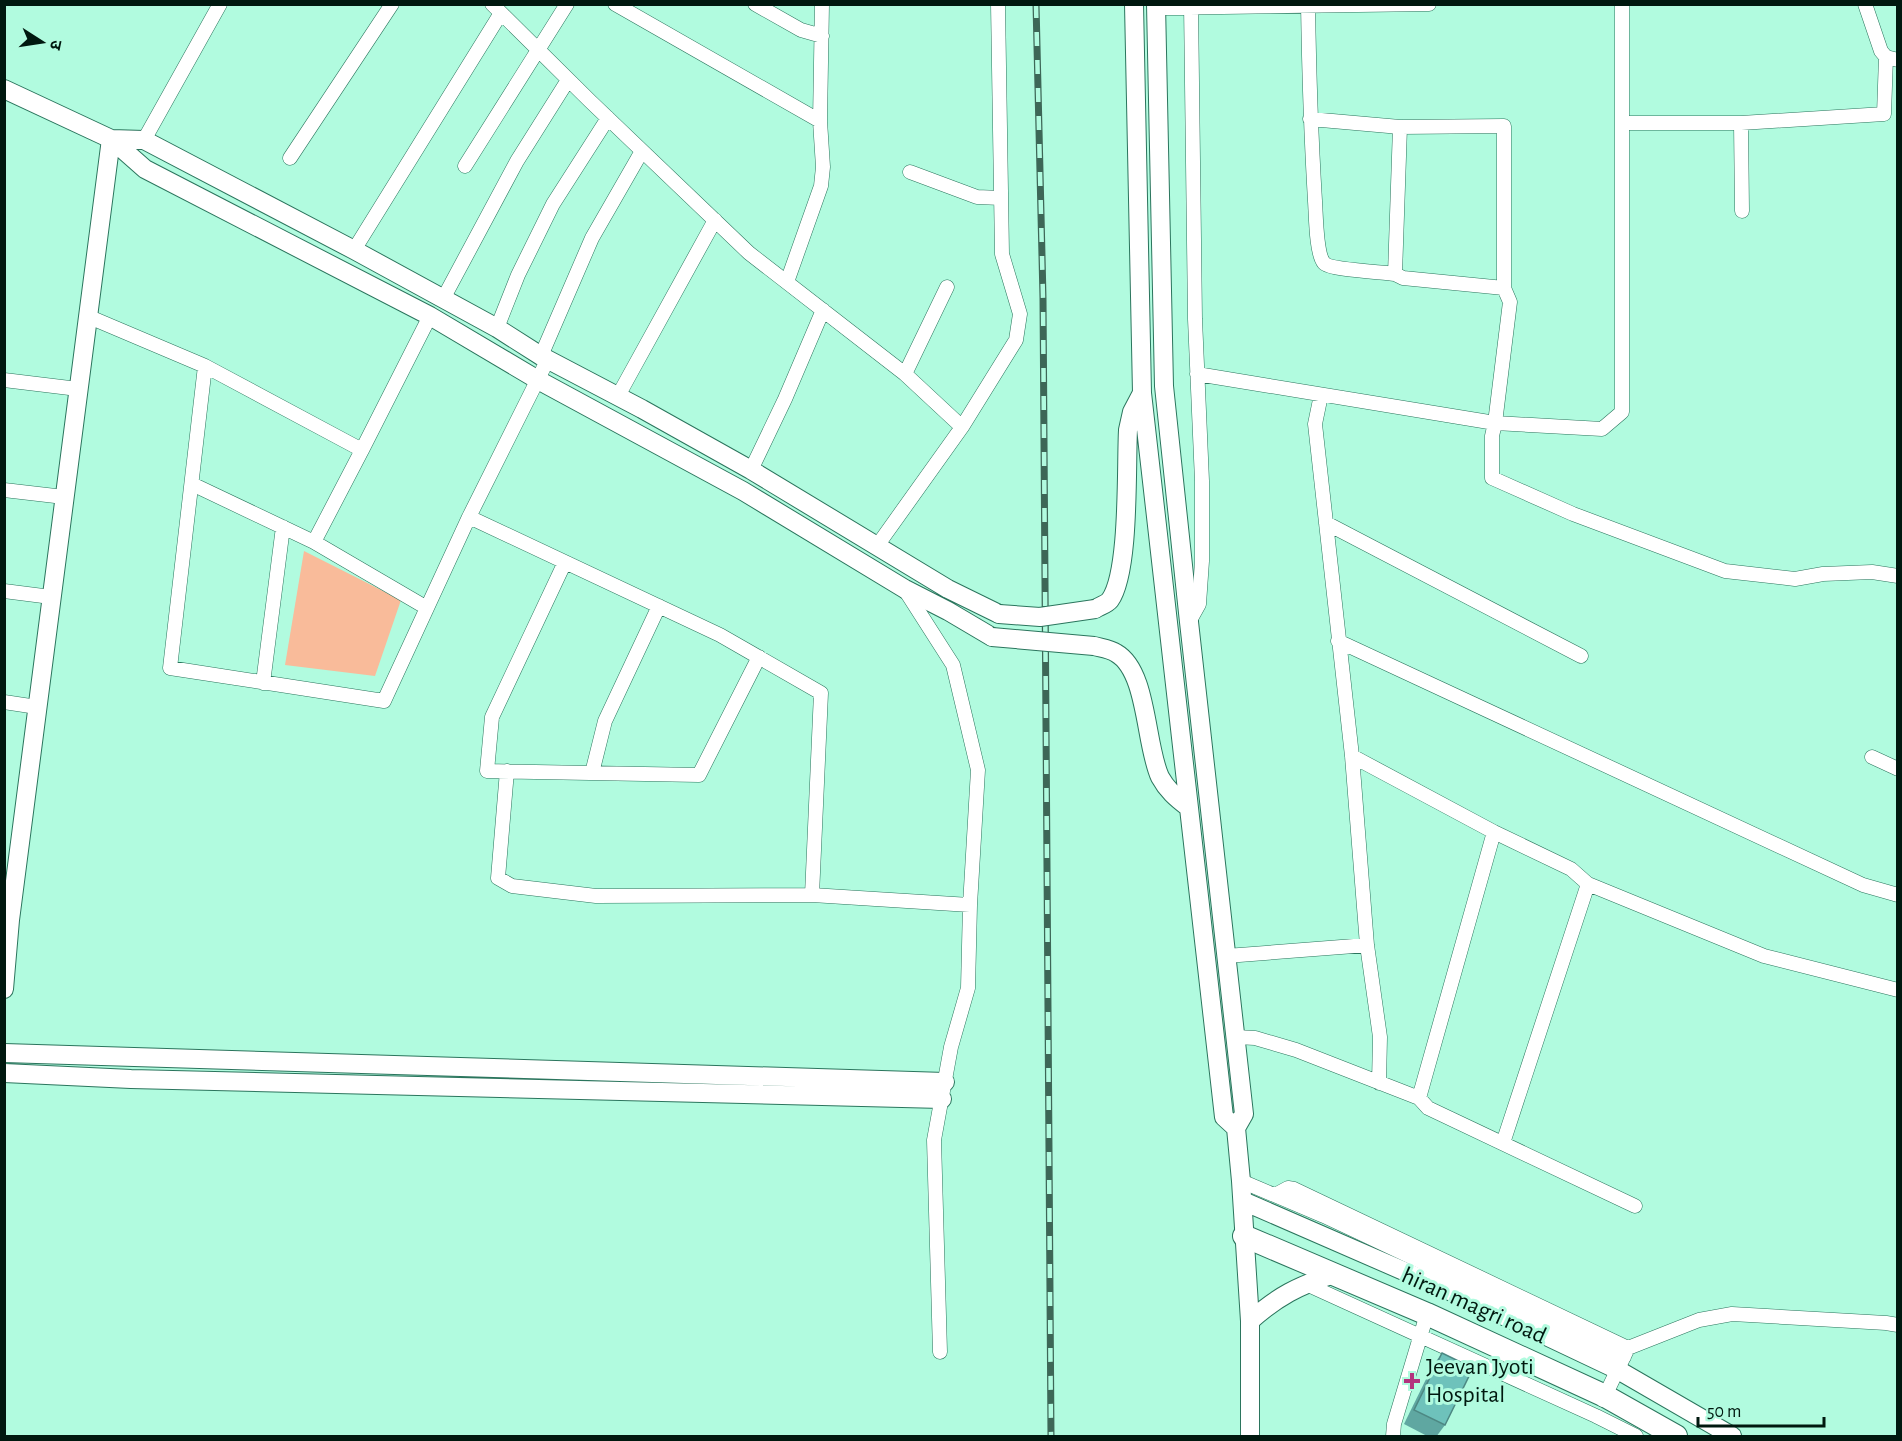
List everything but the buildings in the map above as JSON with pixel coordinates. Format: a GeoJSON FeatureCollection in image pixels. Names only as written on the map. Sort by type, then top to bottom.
{"type":"FeatureCollection","features":[{"type":"Feature","properties":{"kind":"main road","name":"hiran magri road"},"geometry":{"type":"LineString","coordinates":[[1244,1236],[1427,1314],[1600,1406],[1677,1437]]}},
{"type":"Feature","properties":{"kind":"street"},"geometry":{"type":"LineString","coordinates":[[144,140],[220,4]]}},
{"type":"Feature","properties":{"kind":"street"},"geometry":{"type":"LineString","coordinates":[[290,158],[392,4]]}},
{"type":"Feature","properties":{"kind":"street"},"geometry":{"type":"LineString","coordinates":[[465,166],[567,4]]}},
{"type":"Feature","properties":{"kind":"street"},"geometry":{"type":"LineString","coordinates":[[615,4],[820,121]]}},
{"type":"Feature","properties":{"kind":"street"},"geometry":{"type":"LineString","coordinates":[[755,4],[801,30],[822,36]]}},
{"type":"Feature","properties":{"kind":"street"},"geometry":{"type":"LineString","coordinates":[[787,282],[821,186],[823,166],[820,121],[822,4]]}},
{"type":"Feature","properties":{"kind":"street"},"geometry":{"type":"LineString","coordinates":[[877,546],[962,427],[1016,340],[1020,314],[1002,254],[998,4]]}},
{"type":"Feature","properties":{"kind":"street"},"geometry":{"type":"LineString","coordinates":[[1134,4],[1142,393],[1224,1117],[1236,1128]]}},
{"type":"Feature","properties":{"kind":"street"},"geometry":{"type":"LineString","coordinates":[[1250,1437],[1250,1321],[1236,1128],[1244,1114],[1164,386],[1156,6],[1429,4]]}},
{"type":"Feature","properties":{"kind":"street"},"geometry":{"type":"LineString","coordinates":[[1197,374],[1495,423],[1602,429],[1622,412],[1622,4]]}},
{"type":"Feature","properties":{"kind":"street"},"geometry":{"type":"LineString","coordinates":[[1622,123],[1741,123],[1884,114],[1892,58],[1881,51],[1865,4]]}},
{"type":"Feature","properties":{"kind":"street"},"geometry":{"type":"LineString","coordinates":[[1308,5],[1310,119],[1317,240],[1322,262],[1327,266],[1340,269],[1504,288]]}},
{"type":"Feature","properties":{"kind":"street"},"geometry":{"type":"LineString","coordinates":[[1189,622],[1199,604],[1202,561],[1202,481],[1194,319],[1191,6]]}},
{"type":"Feature","properties":{"kind":"street"},"geometry":{"type":"LineString","coordinates":[[354,250],[497,9],[749,253],[905,374],[962,427]]}},
{"type":"Feature","properties":{"kind":"street"},"geometry":{"type":"LineString","coordinates":[[443,299],[517,161],[568,80]]}},
{"type":"Feature","properties":{"kind":"street"},"geometry":{"type":"LineString","coordinates":[[4,89],[111,139],[145,169],[430,316],[538,380],[743,491],[905,589],[992,637],[1094,646],[1116,652],[1128,663],[1136,677],[1153,756],[1160,777],[1171,794],[1188,807]]}},
{"type":"Feature","properties":{"kind":"street"},"geometry":{"type":"LineString","coordinates":[[497,328],[518,275],[553,204],[608,118]]}},
{"type":"Feature","properties":{"kind":"street"},"geometry":{"type":"LineString","coordinates":[[1310,119],[1400,127],[1504,126],[1504,288],[1510,302],[1492,436],[1492,478],[1573,514],[1725,571],[1795,579],[1822,574],[1872,572],[1898,576]]}},
{"type":"Feature","properties":{"kind":"street"},"geometry":{"type":"LineString","coordinates":[[1741,123],[1742,211]]}},
{"type":"Feature","properties":{"kind":"street"},"geometry":{"type":"LineString","coordinates":[[1395,274],[1400,127]]}},
{"type":"Feature","properties":{"kind":"street"},"geometry":{"type":"LineString","coordinates":[[111,139],[144,140],[354,250],[751,470],[948,589],[999,614],[1040,617],[1095,609],[1109,602],[1117,588],[1124,534],[1128,430],[1132,412],[1142,393]]}},
{"type":"Feature","properties":{"kind":"street"},"geometry":{"type":"LineString","coordinates":[[4,989],[7,919],[37,708],[111,139]]}},
{"type":"Feature","properties":{"kind":"street"},"geometry":{"type":"LineString","coordinates":[[205,366],[170,668],[384,701],[469,518],[538,380],[544,357],[592,238],[642,151]]}},
{"type":"Feature","properties":{"kind":"street"},"geometry":{"type":"LineString","coordinates":[[910,172],[977,197],[1001,198]]}},
{"type":"Feature","properties":{"kind":"street"},"geometry":{"type":"LineString","coordinates":[[618,396],[715,220]]}},
{"type":"Feature","properties":{"kind":"street"},"geometry":{"type":"LineString","coordinates":[[905,374],[947,286]]}},
{"type":"Feature","properties":{"kind":"street"},"geometry":{"type":"LineString","coordinates":[[751,470],[785,399],[823,310]]}},
{"type":"Feature","properties":{"kind":"street"},"geometry":{"type":"LineString","coordinates":[[87,316],[205,366],[362,450]]}},
{"type":"Feature","properties":{"kind":"street"},"geometry":{"type":"LineString","coordinates":[[314,542],[430,316]]}},
{"type":"Feature","properties":{"kind":"street"},"geometry":{"type":"LineString","coordinates":[[4,380],[78,389]]}},
{"type":"Feature","properties":{"kind":"street"},"geometry":{"type":"LineString","coordinates":[[1321,395],[1315,424],[1352,756],[1367,945],[1380,1037],[1379,1083]]}},
{"type":"Feature","properties":{"kind":"street"},"geometry":{"type":"LineString","coordinates":[[192,484],[314,542],[427,608]]}},
{"type":"Feature","properties":{"kind":"street"},"geometry":{"type":"LineString","coordinates":[[4,490],[64,497]]}},
{"type":"Feature","properties":{"kind":"street"},"geometry":{"type":"LineString","coordinates":[[469,518],[720,635],[821,693],[812,895]]}},
{"type":"Feature","properties":{"kind":"street"},"geometry":{"type":"LineString","coordinates":[[1326,523],[1581,656]]}},
{"type":"Feature","properties":{"kind":"street"},"geometry":{"type":"LineString","coordinates":[[263,683],[283,527]]}},
{"type":"Feature","properties":{"kind":"street"},"geometry":{"type":"LineString","coordinates":[[565,562],[492,717],[487,771],[699,775],[759,657]]}},
{"type":"Feature","properties":{"kind":"street"},"geometry":{"type":"LineString","coordinates":[[905,589],[953,665],[978,770],[970,905],[968,988],[951,1047],[934,1140],[940,1352]]}},
{"type":"Feature","properties":{"kind":"street"},"geometry":{"type":"LineString","coordinates":[[4,591],[51,597]]}},
{"type":"Feature","properties":{"kind":"street"},"geometry":{"type":"LineString","coordinates":[[592,773],[605,721],[659,606]]}},
{"type":"Feature","properties":{"kind":"street"},"geometry":{"type":"LineString","coordinates":[[1338,641],[1863,885],[1898,894]]}},
{"type":"Feature","properties":{"kind":"street"},"geometry":{"type":"LineString","coordinates":[[4,702],[37,708]]}},
{"type":"Feature","properties":{"kind":"street"},"geometry":{"type":"LineString","coordinates":[[1352,756],[1494,832],[1571,869],[1587,884],[1764,956],[1898,990]]}},
{"type":"Feature","properties":{"kind":"street"},"geometry":{"type":"LineString","coordinates":[[1872,757],[1898,769]]}},
{"type":"Feature","properties":{"kind":"street"},"geometry":{"type":"LineString","coordinates":[[507,771],[498,878],[512,886],[596,896],[812,895],[970,905]]}},
{"type":"Feature","properties":{"kind":"street"},"geometry":{"type":"LineString","coordinates":[[1419,1098],[1494,832]]}},
{"type":"Feature","properties":{"kind":"street"},"geometry":{"type":"LineString","coordinates":[[1503,1143],[1587,884]]}},
{"type":"Feature","properties":{"kind":"street"},"geometry":{"type":"LineString","coordinates":[[1226,956],[1367,945]]}},
{"type":"Feature","properties":{"kind":"street"},"geometry":{"type":"LineString","coordinates":[[1236,1037],[1255,1038],[1296,1050],[1419,1098],[1428,1107],[1635,1206]]}},
{"type":"Feature","properties":{"kind":"street"},"geometry":{"type":"LineString","coordinates":[[4,1053],[944,1090]]}},
{"type":"Feature","properties":{"kind":"street"},"geometry":{"type":"LineString","coordinates":[[4,1073],[131,1079],[944,1090]]}},
{"type":"Feature","properties":{"kind":"street"},"geometry":{"type":"LineString","coordinates":[[1241,1180],[1275,1195],[1288,1188],[1294,1189],[1624,1358],[1732,1437]]}},
{"type":"Feature","properties":{"kind":"street"},"geometry":{"type":"LineString","coordinates":[[1243,1201],[1468,1299],[1624,1358]]}},
{"type":"Feature","properties":{"kind":"street"},"geometry":{"type":"LineString","coordinates":[[1250,1321],[1290,1291],[1334,1274]]}},
{"type":"Feature","properties":{"kind":"street"},"geometry":{"type":"LineString","coordinates":[[1306,1284],[1420,1336],[1600,1406],[1636,1437]]}},
{"type":"Feature","properties":{"kind":"street"},"geometry":{"type":"LineString","coordinates":[[1393,1437],[1394,1424],[1427,1314]]}},
{"type":"Feature","properties":{"kind":"street"},"geometry":{"type":"LineString","coordinates":[[1600,1406],[1624,1358],[1699,1320],[1732,1314],[1898,1325]]}},
{"type":"Feature","properties":{"kind":"shaded area"},"geometry":{"type":"Polygon","coordinates":[[[304,551],[401,600],[375,676],[285,665],[304,551]]]}},
{"type":"Feature","properties":{"kind":"railway"},"geometry":{"type":"LineString","coordinates":[[1036,4],[1043,298],[1051,1436]]}},
{"type":"Feature","properties":{"kind":"place","name":"Jeevan Jyoti Hospital"},"geometry":{"type":"Point","coordinates":[1412,1381]}}]}
